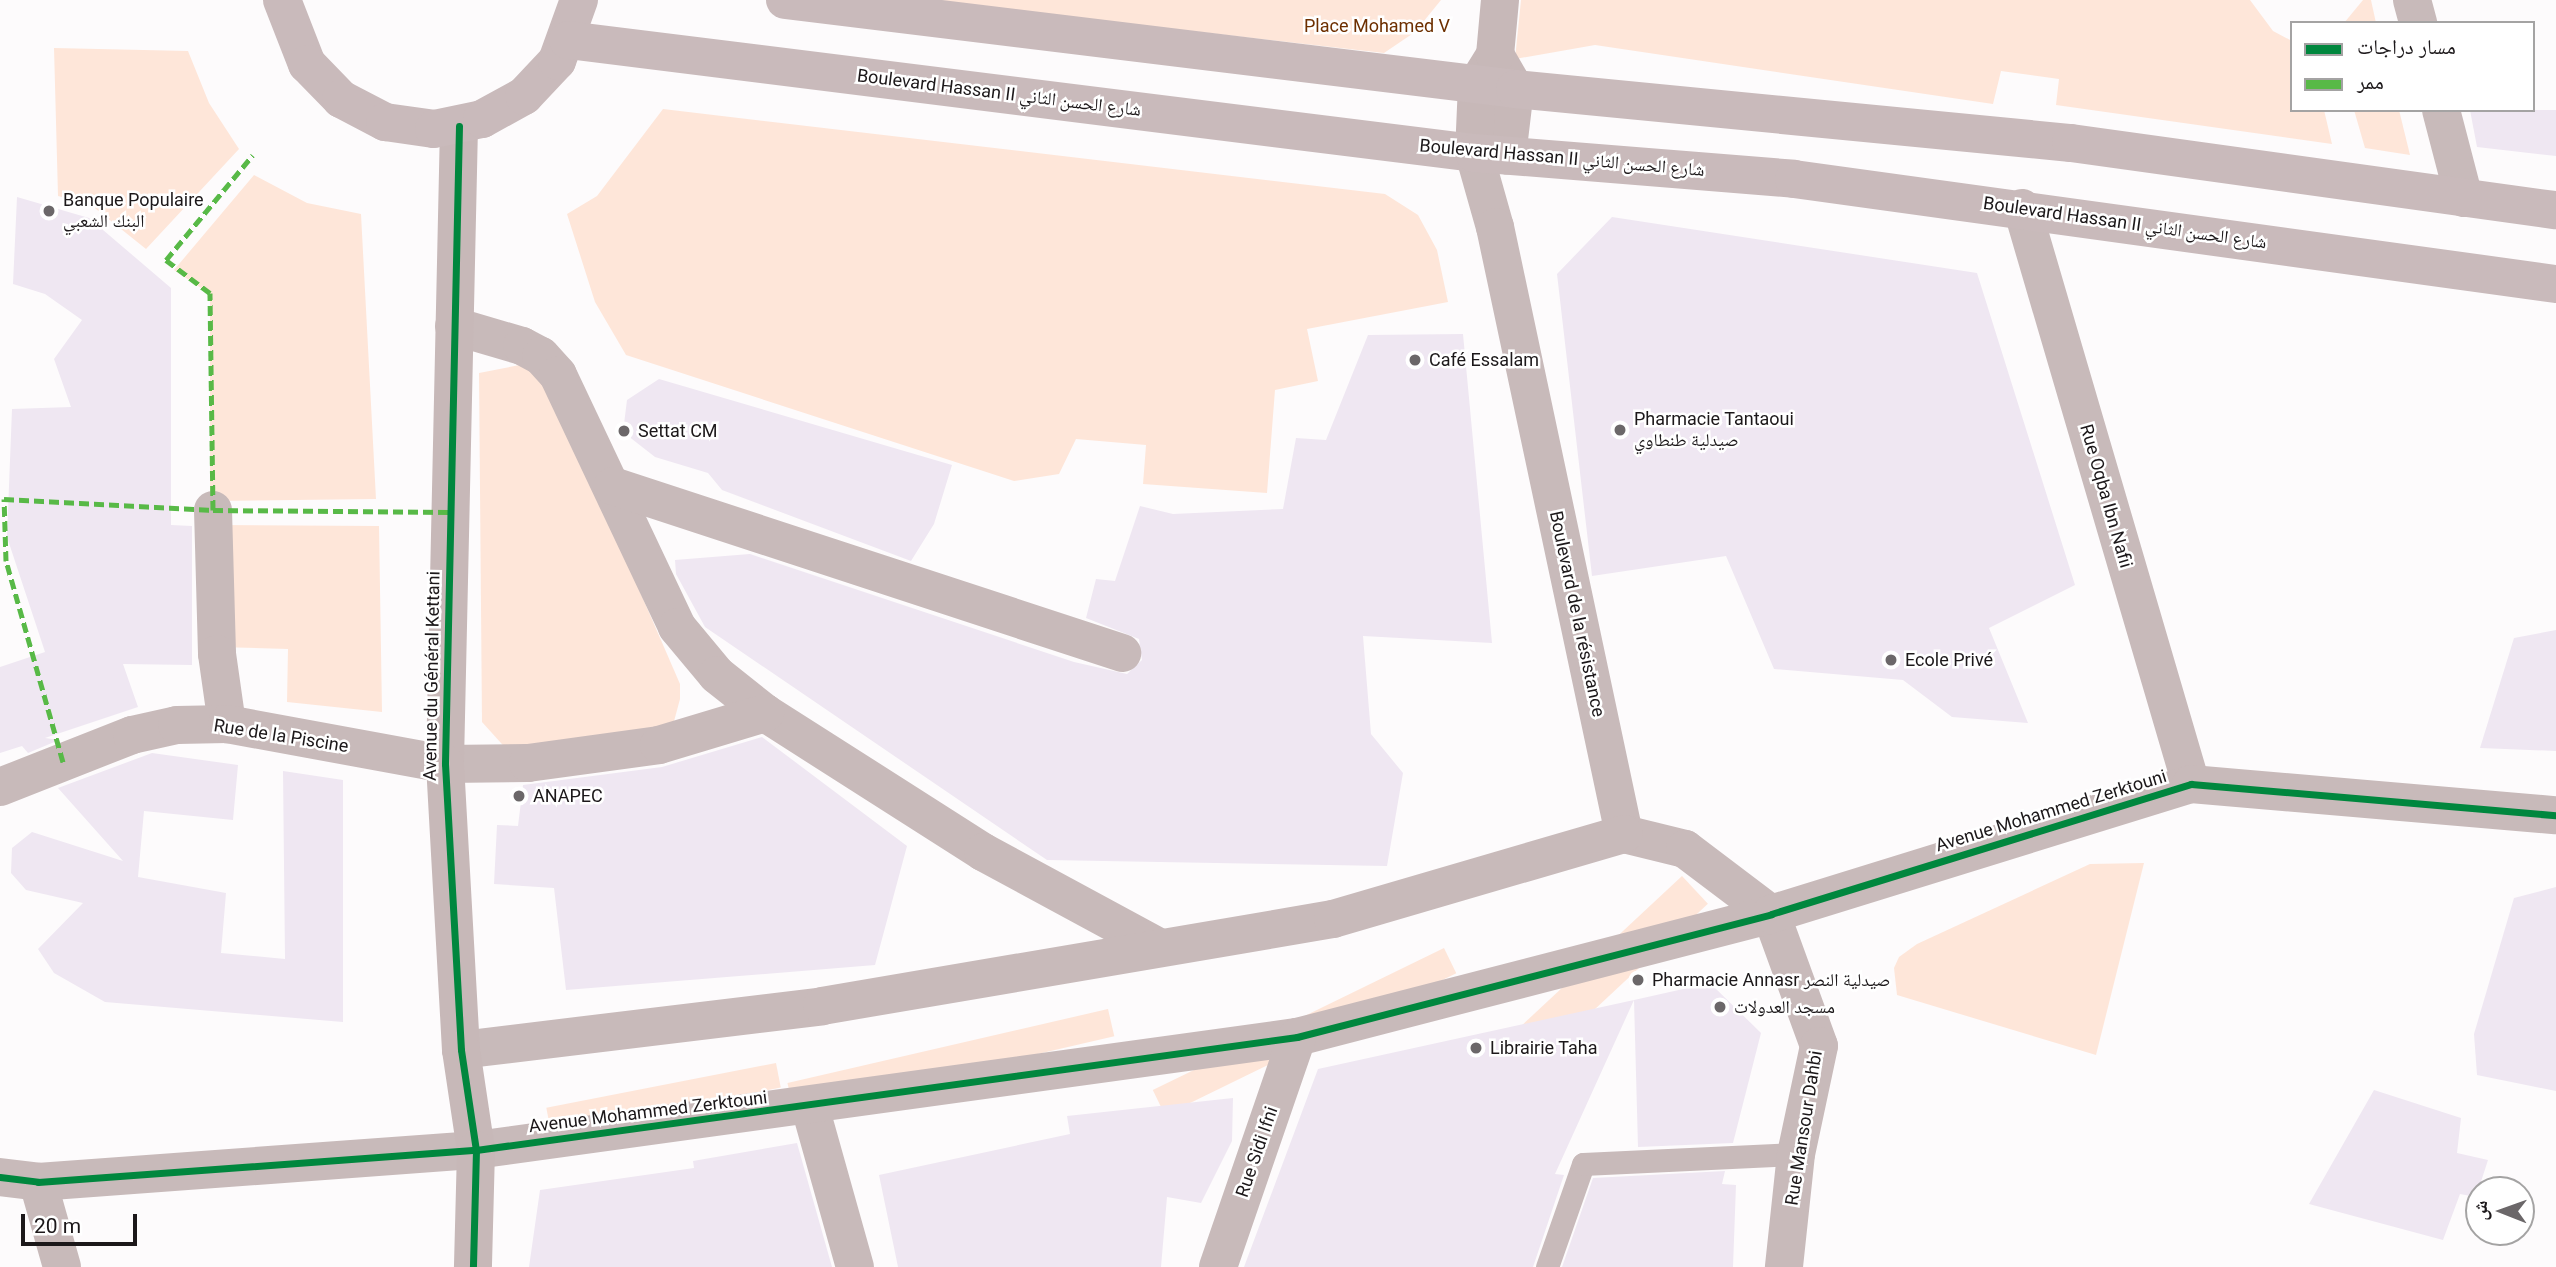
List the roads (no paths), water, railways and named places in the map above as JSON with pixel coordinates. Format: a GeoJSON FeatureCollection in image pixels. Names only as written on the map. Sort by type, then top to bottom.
{"type":"FeatureCollection","features":[{"type":"Feature","properties":{"kind":"main road"},"geometry":{"type":"LineString","coordinates":[[282,0],[307,64],[341,99],[385,122],[459,126],[524,96],[568,40],[579,0]]}},
{"type":"Feature","properties":{"kind":"main road"},"geometry":{"type":"LineString","coordinates":[[785,0],[1486,69],[1515,89],[2071,143],[2556,210]]}},
{"type":"Feature","properties":{"kind":"main road","name":"Boulevard Hassan II شارع الحسن الثاني"},"geometry":{"type":"LineString","coordinates":[[568,40],[1491,154],[1794,179],[2022,208],[2556,284]]}},
{"type":"Feature","properties":{"kind":"street","name":"Boulevard de la résistance"},"geometry":{"type":"LineString","coordinates":[[1500,0],[1486,69],[1495,227],[1624,834]]}},
{"type":"Feature","properties":{"kind":"street"},"geometry":{"type":"LineString","coordinates":[[2412,0],[2417,21]]}},
{"type":"Feature","properties":{"kind":"street","name":"Boulevard de la résistance"},"geometry":{"type":"LineString","coordinates":[[1491,154],[1515,89]]}},
{"type":"Feature","properties":{"kind":"street"},"geometry":{"type":"LineString","coordinates":[[2442,112],[2465,198]]}},
{"type":"Feature","properties":{"kind":"street","name":"Avenue du Général Kettani"},"geometry":{"type":"LineString","coordinates":[[459,126],[445,764],[461,1050],[476,1150],[473,1267]]}},
{"type":"Feature","properties":{"kind":"street","name":"Rue Oqba Ibn Nafii"},"geometry":{"type":"LineString","coordinates":[[2022,208],[2191,784]]}},
{"type":"Feature","properties":{"kind":"street"},"geometry":{"type":"LineString","coordinates":[[454,326],[541,356],[558,375],[614,486],[683,636],[696,655],[765,713],[983,852],[1157,946]]}},
{"type":"Feature","properties":{"kind":"street"},"geometry":{"type":"LineString","coordinates":[[614,486],[1122,653]]}},
{"type":"Feature","properties":{"kind":"street"},"geometry":{"type":"LineString","coordinates":[[213,510],[217,654],[227,724]]}},
{"type":"Feature","properties":{"kind":"street","name":"Rue de la Piscine"},"geometry":{"type":"LineString","coordinates":[[0,787],[158,726],[227,724],[445,764],[528,763],[659,745],[765,713]]}},
{"type":"Feature","properties":{"kind":"street","name":"Avenue Mohammed Zerktouni"},"geometry":{"type":"LineString","coordinates":[[0,1177],[38,1182],[476,1150],[810,1107],[1297,1037],[1771,914],[2191,784],[2556,815]]}},
{"type":"Feature","properties":{"kind":"street"},"geometry":{"type":"LineString","coordinates":[[461,1050],[822,1006],[1157,946],[1333,919],[1624,834],[1685,849],[1771,914]]}},
{"type":"Feature","properties":{"kind":"street","name":"Rue Mansour Dahbi"},"geometry":{"type":"LineString","coordinates":[[1771,914],[1819,1046],[1796,1154],[1784,1267]]}},
{"type":"Feature","properties":{"kind":"street","name":"Rue Sidi Ifni"},"geometry":{"type":"LineString","coordinates":[[1218,1267],[1297,1037]]}},
{"type":"Feature","properties":{"kind":"street"},"geometry":{"type":"LineString","coordinates":[[810,1107],[855,1267]]}},
{"type":"Feature","properties":{"kind":"street"},"geometry":{"type":"LineString","coordinates":[[38,1182],[62,1267]]}},
{"type":"Feature","properties":{"kind":"lane"},"geometry":{"type":"LineString","coordinates":[[1547,1267],[1583,1164],[1796,1154]]}},
{"type":"Feature","properties":{"kind":"place","name":"Banque Populaire البنك الشعبي"},"geometry":{"type":"Point","coordinates":[49,211]}},
{"type":"Feature","properties":{"kind":"place","name":"Café Essalam"},"geometry":{"type":"Point","coordinates":[1415,360]}},
{"type":"Feature","properties":{"kind":"place","name":"Pharmacie Tantaoui صيدلية طنطاوي"},"geometry":{"type":"Point","coordinates":[1620,430]}},
{"type":"Feature","properties":{"kind":"place","name":"Settat CM"},"geometry":{"type":"Point","coordinates":[624,431]}},
{"type":"Feature","properties":{"kind":"place","name":"Ecole Privé"},"geometry":{"type":"Point","coordinates":[1891,660]}},
{"type":"Feature","properties":{"kind":"place","name":"ANAPEC"},"geometry":{"type":"Point","coordinates":[519,796]}},
{"type":"Feature","properties":{"kind":"place","name":"Pharmacie Annasr صيدلية النصر"},"geometry":{"type":"Point","coordinates":[1638,980]}},
{"type":"Feature","properties":{"kind":"place","name":"مسجد العدولات"},"geometry":{"type":"Point","coordinates":[1720,1007]}},
{"type":"Feature","properties":{"kind":"place","name":"Librairie Taha"},"geometry":{"type":"Point","coordinates":[1476,1048]}},
{"type":"Feature","properties":{"kind":"park label","name":"Place Mohamed V"},"geometry":{"type":"Point","coordinates":[1377,26]}}]}
